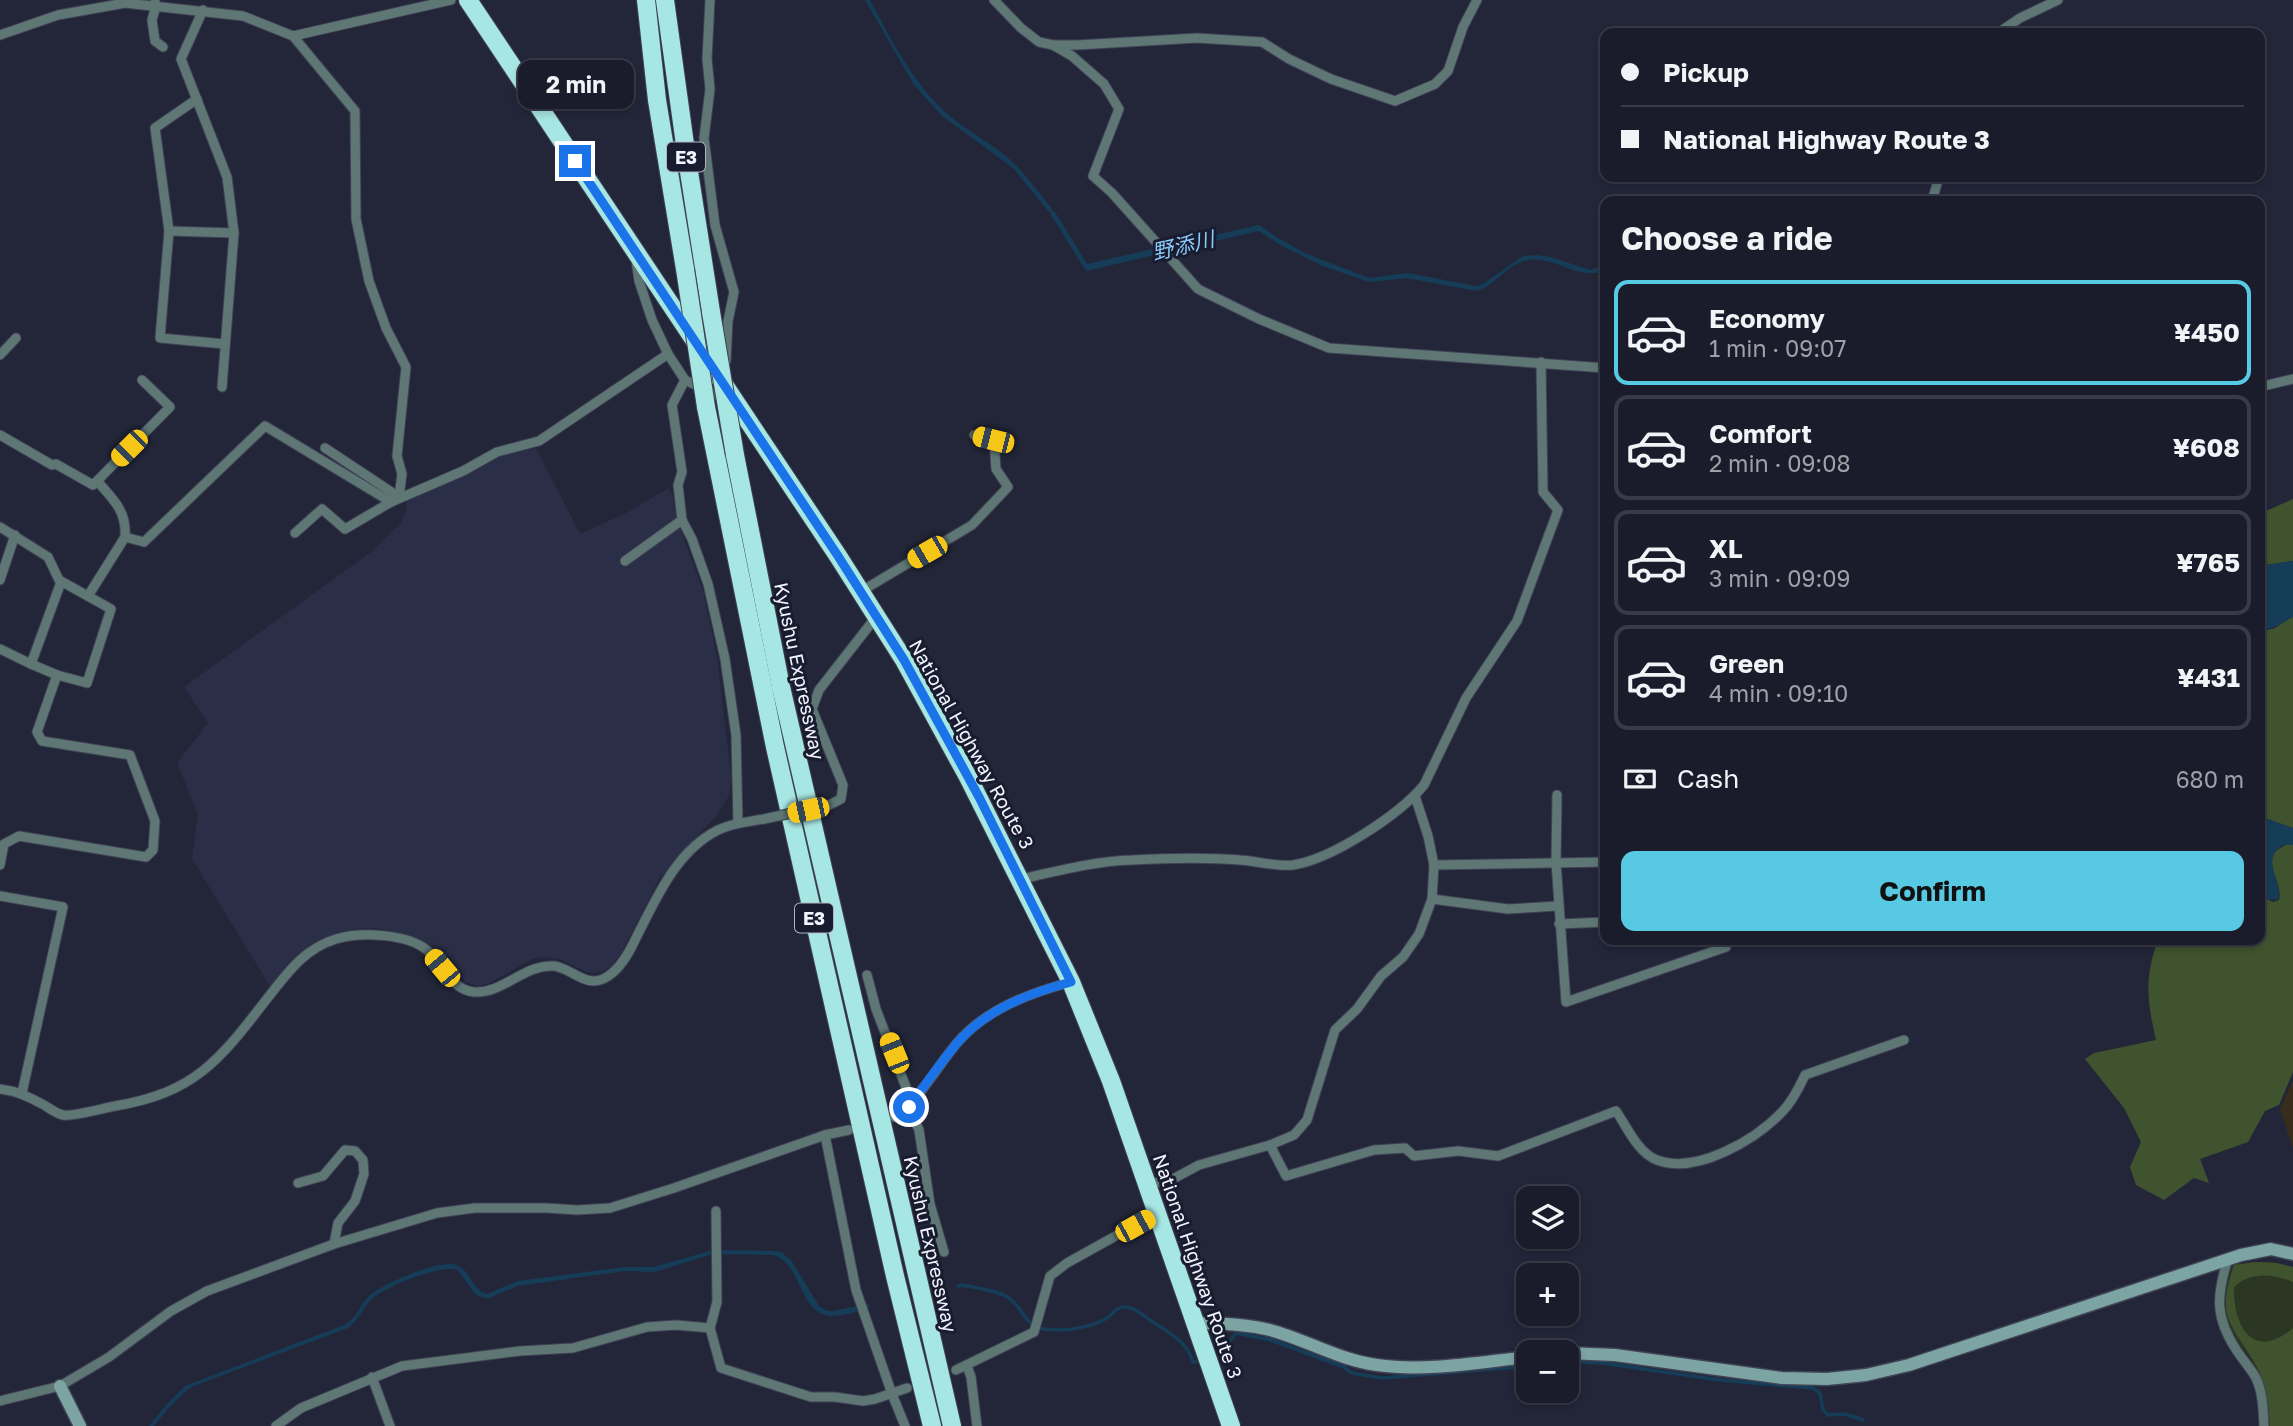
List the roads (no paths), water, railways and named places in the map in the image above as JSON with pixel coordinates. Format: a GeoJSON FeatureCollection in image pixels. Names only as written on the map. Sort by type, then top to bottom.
{"type":"FeatureCollection","features":[{"type":"Feature","properties":{"kind":"highway","name":"National Highway Route 3"},"geometry":{"type":"LineString","coordinates":[[468,0],[876,617],[916,683],[1021,879],[1071,982],[1111,1081],[1231,1426]]}},
{"type":"Feature","properties":{"kind":"highway","name":"Kyushu Expressway"},"geometry":{"type":"LineString","coordinates":[[646,0],[657,100],[706,407],[775,747],[895,1276],[932,1426]]}},
{"type":"Feature","properties":{"kind":"highway","name":"Kyushu Expressway"},"geometry":{"type":"LineString","coordinates":[[665,0],[687,159],[735,455],[781,687],[952,1426]]}},
{"type":"Feature","properties":{"kind":"street"},"geometry":{"type":"LineString","coordinates":[[293,36],[451,0]]}},
{"type":"Feature","properties":{"kind":"street"},"geometry":{"type":"LineString","coordinates":[[634,252],[639,281],[652,320],[668,354],[685,380],[732,398],[728,321],[734,292],[715,225],[704,138],[710,89],[707,59],[710,0]]}},
{"type":"Feature","properties":{"kind":"street"},"geometry":{"type":"LineString","coordinates":[[994,0],[1021,28],[1040,42],[1053,45],[1072,55],[1104,84],[1119,109],[1093,176],[1112,193],[1198,289],[1259,319],[1329,348],[1600,368]]}},
{"type":"Feature","properties":{"kind":"street"},"geometry":{"type":"LineString","coordinates":[[1053,45],[1197,38],[1262,42],[1289,59],[1331,79],[1395,101],[1435,84],[1448,71],[1463,27],[1477,0]]}},
{"type":"Feature","properties":{"kind":"street"},"geometry":{"type":"LineString","coordinates":[[2005,28],[2059,0]]}},
{"type":"Feature","properties":{"kind":"street"},"geometry":{"type":"LineString","coordinates":[[0,35],[89,5],[155,3],[243,16],[293,36],[355,111],[356,219],[369,281],[386,328],[406,367],[397,456],[401,474],[394,499]]}},
{"type":"Feature","properties":{"kind":"street"},"geometry":{"type":"LineString","coordinates":[[155,3],[152,20],[155,41],[163,47]]}},
{"type":"Feature","properties":{"kind":"street"},"geometry":{"type":"LineString","coordinates":[[203,10],[181,59],[227,177],[234,233],[222,387]]}},
{"type":"Feature","properties":{"kind":"street"},"geometry":{"type":"LineString","coordinates":[[197,99],[155,128],[169,231],[160,338],[225,344]]}},
{"type":"Feature","properties":{"kind":"street"},"geometry":{"type":"LineString","coordinates":[[169,231],[234,233]]}},
{"type":"Feature","properties":{"kind":"street"},"geometry":{"type":"LineString","coordinates":[[2,349],[16,338]]}},
{"type":"Feature","properties":{"kind":"street"},"geometry":{"type":"LineString","coordinates":[[295,533],[322,509],[345,529],[394,499],[463,471],[497,452],[538,441],[668,354]]}},
{"type":"Feature","properties":{"kind":"street"},"geometry":{"type":"LineString","coordinates":[[1021,879],[1130,860],[1238,859],[1291,866],[1325,856],[1347,845],[1415,796],[1424,785],[1466,698],[1517,621],[1558,510],[1544,492],[1541,362]]}},
{"type":"Feature","properties":{"kind":"street"},"geometry":{"type":"LineString","coordinates":[[2265,386],[2293,379]]}},
{"type":"Feature","properties":{"kind":"street"},"geometry":{"type":"LineString","coordinates":[[0,435],[93,485],[170,407],[142,380]]}},
{"type":"Feature","properties":{"kind":"street"},"geometry":{"type":"LineString","coordinates":[[685,380],[672,405],[682,472],[678,485],[682,520],[692,539],[708,584],[725,659],[736,735],[738,823]]}},
{"type":"Feature","properties":{"kind":"street"},"geometry":{"type":"LineString","coordinates":[[125,537],[144,542],[265,426],[394,499]]}},
{"type":"Feature","properties":{"kind":"street"},"geometry":{"type":"LineString","coordinates":[[860,592],[972,525],[1008,487],[996,469],[993,440],[974,435]]}},
{"type":"Feature","properties":{"kind":"street"},"geometry":{"type":"LineString","coordinates":[[325,448],[394,499]]}},
{"type":"Feature","properties":{"kind":"street"},"geometry":{"type":"LineString","coordinates":[[88,596],[125,537],[126,521],[116,502],[97,481]]}},
{"type":"Feature","properties":{"kind":"street"},"geometry":{"type":"LineString","coordinates":[[625,561],[682,520]]}},
{"type":"Feature","properties":{"kind":"street"},"geometry":{"type":"LineString","coordinates":[[0,527],[48,556],[61,582],[111,609],[88,683],[57,675],[0,649]]}},
{"type":"Feature","properties":{"kind":"street"},"geometry":{"type":"LineString","coordinates":[[0,580],[15,535]]}},
{"type":"Feature","properties":{"kind":"street"},"geometry":{"type":"LineString","coordinates":[[31,664],[61,582]]}},
{"type":"Feature","properties":{"kind":"street"},"geometry":{"type":"LineString","coordinates":[[0,1089],[22,1093],[63,1115],[129,1104],[174,1091],[199,1075],[215,1060],[247,1025],[292,966],[309,951],[335,939],[361,934],[401,939],[427,949],[458,986],[474,992],[492,988],[536,966],[557,966],[586,980],[602,979],[618,968],[666,879],[704,839],[719,829],[738,823],[829,805],[841,799],[843,785],[812,709],[818,690],[876,617]]}},
{"type":"Feature","properties":{"kind":"street"},"geometry":{"type":"LineString","coordinates":[[0,866],[4,844],[19,836],[146,857],[153,850],[155,821],[130,755],[42,741],[37,732],[57,675]]}},
{"type":"Feature","properties":{"kind":"street"},"geometry":{"type":"LineString","coordinates":[[1558,795],[1556,862],[1566,1002],[1726,947],[1724,945]]}},
{"type":"Feature","properties":{"kind":"street"},"geometry":{"type":"LineString","coordinates":[[1147,1184],[1171,1180],[1199,1165],[1270,1145],[1294,1135],[1307,1119],[1335,1030],[1357,1009],[1381,976],[1403,957],[1419,934],[1432,899],[1434,865],[1415,796]]}},
{"type":"Feature","properties":{"kind":"street"},"geometry":{"type":"LineString","coordinates":[[1434,865],[1600,862]]}},
{"type":"Feature","properties":{"kind":"street"},"geometry":{"type":"LineString","coordinates":[[0,896],[63,907],[22,1093]]}},
{"type":"Feature","properties":{"kind":"street"},"geometry":{"type":"LineString","coordinates":[[1432,899],[1507,909],[1558,906]]}},
{"type":"Feature","properties":{"kind":"street"},"geometry":{"type":"LineString","coordinates":[[1559,924],[1600,922]]}},
{"type":"Feature","properties":{"kind":"street"},"geometry":{"type":"LineString","coordinates":[[866,975],[919,1130],[930,1204],[944,1252]]}},
{"type":"Feature","properties":{"kind":"street"},"geometry":{"type":"LineString","coordinates":[[894,1117],[911,1105],[959,1040],[980,1023],[1000,1008],[1040,990],[1071,982]]}},
{"type":"Feature","properties":{"kind":"street"},"geometry":{"type":"LineString","coordinates":[[1270,1145],[1286,1176],[1374,1150],[1405,1149],[1413,1156],[1458,1152],[1498,1156],[1616,1111],[1640,1147],[1655,1160],[1681,1166],[1716,1156],[1759,1132],[1783,1111],[1799,1090],[1805,1075],[1904,1040]]}},
{"type":"Feature","properties":{"kind":"street"},"geometry":{"type":"LineString","coordinates":[[0,1401],[60,1386],[109,1357],[171,1311],[207,1291],[334,1244],[437,1213],[475,1208],[610,1208],[825,1135],[849,1130]]}},
{"type":"Feature","properties":{"kind":"street"},"geometry":{"type":"LineString","coordinates":[[825,1135],[856,1290],[905,1426]]}},
{"type":"Feature","properties":{"kind":"street"},"geometry":{"type":"LineString","coordinates":[[298,1183],[323,1176],[345,1150],[355,1151],[363,1160],[364,1174],[355,1201],[338,1223],[334,1244]]}},
{"type":"Feature","properties":{"kind":"street"},"geometry":{"type":"LineString","coordinates":[[716,1211],[717,1303],[710,1328],[721,1368],[811,1397],[863,1401],[907,1388]]}},
{"type":"Feature","properties":{"kind":"street"},"geometry":{"type":"LineString","coordinates":[[956,1370],[1035,1326],[1050,1276],[1067,1263],[1157,1213]]}},
{"type":"Feature","properties":{"kind":"street"},"geometry":{"type":"LineString","coordinates":[[1579,1354],[1615,1355],[1782,1378],[1866,1376],[1909,1365],[2228,1259],[2271,1249],[2293,1254]]}},
{"type":"Feature","properties":{"kind":"street"},"geometry":{"type":"LineString","coordinates":[[2228,1259],[2219,1292],[2221,1323],[2256,1379],[2262,1401],[2264,1426]]}},
{"type":"Feature","properties":{"kind":"street"},"geometry":{"type":"LineString","coordinates":[[1195,1323],[1232,1323],[1272,1331],[1347,1359],[1377,1365],[1441,1366],[1516,1358]]}},
{"type":"Feature","properties":{"kind":"street"},"geometry":{"type":"LineString","coordinates":[[276,1426],[301,1408],[402,1366],[520,1351],[573,1348],[647,1327],[676,1325],[710,1328]]}},
{"type":"Feature","properties":{"kind":"street"},"geometry":{"type":"LineString","coordinates":[[967,1366],[971,1377],[977,1426]]}},
{"type":"Feature","properties":{"kind":"street"},"geometry":{"type":"LineString","coordinates":[[373,1377],[390,1426]]}},
{"type":"Feature","properties":{"kind":"street"},"geometry":{"type":"LineString","coordinates":[[60,1386],[80,1426]]}},
{"type":"Feature","properties":{"kind":"water","name":"野添川"},"geometry":{"type":"Polygon","coordinates":[[[865,0],[870,0],[902,57],[930,96],[948,114],[1002,153],[1023,173],[1053,210],[1051,212],[1055,212],[1087,264],[1259,225],[1307,254],[1369,278],[1408,273],[1476,286],[1523,256],[1537,255],[1590,270],[1600,267],[1600,272],[1586,273],[1549,262],[1529,260],[1515,265],[1477,291],[1406,278],[1369,282],[1323,266],[1280,245],[1259,231],[1086,271],[1050,213],[1013,168],[942,116],[914,85],[865,0]]]}},
{"type":"Feature","properties":{"kind":"water"},"geometry":{"type":"Polygon","coordinates":[[[2293,561],[2293,617],[2265,630],[2265,565],[2293,561]]]}},
{"type":"Feature","properties":{"kind":"water"},"geometry":{"type":"Polygon","coordinates":[[[2265,818],[2293,828],[2293,845],[2282,845],[2273,858],[2278,899],[2268,900],[2265,895],[2265,818]]]}},
{"type":"Feature","properties":{"kind":"water"},"geometry":{"type":"Polygon","coordinates":[[[713,1250],[781,1252],[791,1260],[819,1306],[827,1311],[868,1304],[870,1308],[836,1316],[820,1313],[812,1306],[789,1267],[782,1259],[772,1255],[712,1254],[655,1272],[625,1271],[517,1286],[487,1299],[475,1294],[458,1270],[439,1270],[414,1277],[380,1293],[348,1328],[191,1387],[170,1406],[154,1426],[149,1426],[185,1386],[344,1325],[376,1291],[424,1269],[456,1265],[487,1294],[518,1281],[624,1267],[654,1267],[713,1250]]]}},
{"type":"Feature","properties":{"kind":"waterway"},"geometry":{"type":"LineString","coordinates":[[958,1286],[980,1288],[1004,1295],[1014,1302],[1032,1324],[1051,1330],[1085,1327],[1107,1318],[1119,1308],[1132,1308],[1177,1338],[1193,1362],[1196,1362]]}},
{"type":"Feature","properties":{"kind":"waterway"},"geometry":{"type":"LineString","coordinates":[[1227,1360],[1227,1345],[1236,1333],[1271,1340],[1344,1367],[1352,1373],[1382,1378],[1516,1367]]}},
{"type":"Feature","properties":{"kind":"waterway"},"geometry":{"type":"LineString","coordinates":[[1579,1362],[1602,1363],[1720,1380],[1813,1388],[1820,1393],[1823,1410],[1828,1415],[1845,1414],[1863,1420]]}}]}
